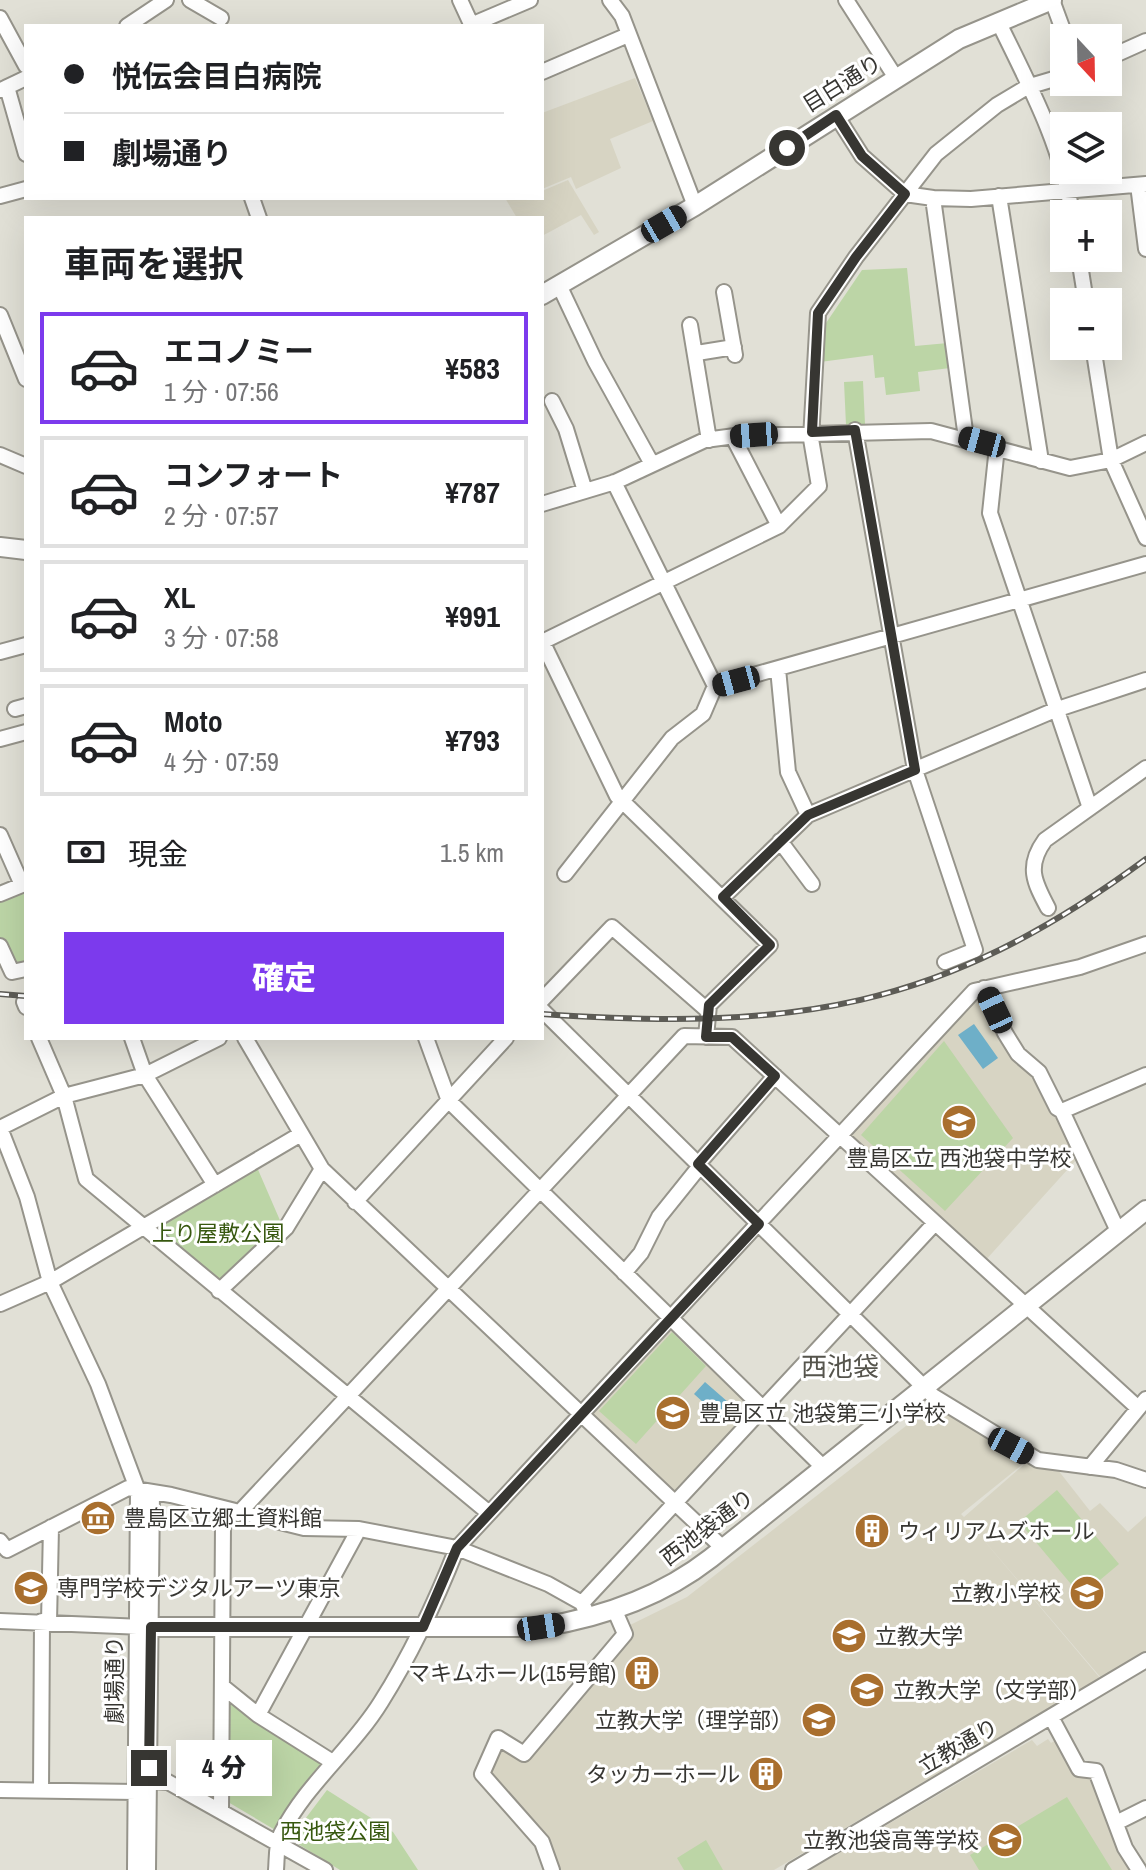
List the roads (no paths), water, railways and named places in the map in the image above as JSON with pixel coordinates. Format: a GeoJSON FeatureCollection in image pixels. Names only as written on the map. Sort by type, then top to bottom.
{"type":"FeatureCollection","features":[{"type":"Feature","properties":{"kind":"main road","name":"目白通り"},"geometry":{"type":"LineString","coordinates":[[544,294],[695,206],[896,78],[998,21],[1052,0]]}},
{"type":"Feature","properties":{"kind":"main road"},"geometry":{"type":"LineString","coordinates":[[0,547],[24,550]]}},
{"type":"Feature","properties":{"kind":"main road","name":"西池袋通り"},"geometry":{"type":"LineString","coordinates":[[144,1627],[541,1627],[586,1610],[615,1611],[673,1584],[724,1549],[1117,1229],[1146,1210]]}},
{"type":"Feature","properties":{"kind":"street"},"geometry":{"type":"LineString","coordinates":[[130,24],[166,0]]}},
{"type":"Feature","properties":{"kind":"street"},"geometry":{"type":"LineString","coordinates":[[190,0],[221,18]]}},
{"type":"Feature","properties":{"kind":"street"},"geometry":{"type":"LineString","coordinates":[[460,0],[472,24]]}},
{"type":"Feature","properties":{"kind":"street"},"geometry":{"type":"LineString","coordinates":[[474,24],[530,0]]}},
{"type":"Feature","properties":{"kind":"street"},"geometry":{"type":"LineString","coordinates":[[610,0],[622,16],[695,206]]}},
{"type":"Feature","properties":{"kind":"street"},"geometry":{"type":"LineString","coordinates":[[846,0],[896,78]]}},
{"type":"Feature","properties":{"kind":"street"},"geometry":{"type":"LineString","coordinates":[[1052,0],[1061,24]]}},
{"type":"Feature","properties":{"kind":"street"},"geometry":{"type":"LineString","coordinates":[[0,18],[24,62]]}},
{"type":"Feature","properties":{"kind":"street"},"geometry":{"type":"LineString","coordinates":[[998,21],[1032,85],[1070,200]]}},
{"type":"Feature","properties":{"kind":"street"},"geometry":{"type":"LineString","coordinates":[[544,71],[628,35]]}},
{"type":"Feature","properties":{"kind":"street"},"geometry":{"type":"LineString","coordinates":[[1122,52],[1146,42]]}},
{"type":"Feature","properties":{"kind":"street"},"geometry":{"type":"LineString","coordinates":[[24,79],[4,88],[24,148]]}},
{"type":"Feature","properties":{"kind":"street"},"geometry":{"type":"LineString","coordinates":[[544,641],[779,526],[819,486],[812,432],[818,313],[856,257],[936,154],[965,128],[1032,85],[1050,80]]}},
{"type":"Feature","properties":{"kind":"street"},"geometry":{"type":"LineString","coordinates":[[836,115],[862,156],[905,194],[933,198],[999,196],[1142,184],[1146,249]]}},
{"type":"Feature","properties":{"kind":"street"},"geometry":{"type":"LineString","coordinates":[[0,196],[24,190]]}},
{"type":"Feature","properties":{"kind":"street"},"geometry":{"type":"LineString","coordinates":[[999,196],[1041,461]]}},
{"type":"Feature","properties":{"kind":"street"},"geometry":{"type":"LineString","coordinates":[[933,198],[966,438]]}},
{"type":"Feature","properties":{"kind":"street"},"geometry":{"type":"LineString","coordinates":[[559,285],[595,361],[652,464]]}},
{"type":"Feature","properties":{"kind":"street"},"geometry":{"type":"LineString","coordinates":[[697,353],[734,351],[724,292]]}},
{"type":"Feature","properties":{"kind":"street"},"geometry":{"type":"LineString","coordinates":[[0,315],[24,374]]}},
{"type":"Feature","properties":{"kind":"street"},"geometry":{"type":"LineString","coordinates":[[690,325],[697,353],[693,362],[709,440]]}},
{"type":"Feature","properties":{"kind":"street"},"geometry":{"type":"LineString","coordinates":[[1095,360],[1111,460],[1146,538]]}},
{"type":"Feature","properties":{"kind":"street"},"geometry":{"type":"LineString","coordinates":[[552,401],[566,429],[585,491]]}},
{"type":"Feature","properties":{"kind":"street"},"geometry":{"type":"LineString","coordinates":[[544,503],[614,482],[709,440],[733,437],[908,429],[966,438],[1070,468],[1111,460],[1146,443]]}},
{"type":"Feature","properties":{"kind":"street"},"geometry":{"type":"LineString","coordinates":[[855,430],[915,770],[975,950],[945,962]]}},
{"type":"Feature","properties":{"kind":"street"},"geometry":{"type":"LineString","coordinates":[[733,437],[779,526]]}},
{"type":"Feature","properties":{"kind":"street"},"geometry":{"type":"LineString","coordinates":[[997,447],[990,513],[1090,808]]}},
{"type":"Feature","properties":{"kind":"street"},"geometry":{"type":"LineString","coordinates":[[0,455],[24,465]]}},
{"type":"Feature","properties":{"kind":"street"},"geometry":{"type":"LineString","coordinates":[[565,874],[672,738],[703,714],[715,686],[614,482]]}},
{"type":"Feature","properties":{"kind":"street"},"geometry":{"type":"LineString","coordinates":[[715,686],[1146,564]]}},
{"type":"Feature","properties":{"kind":"street"},"geometry":{"type":"LineString","coordinates":[[0,652],[24,646]]}},
{"type":"Feature","properties":{"kind":"street"},"geometry":{"type":"LineString","coordinates":[[544,646],[621,801],[770,945],[707,1010],[706,1037]]}},
{"type":"Feature","properties":{"kind":"street"},"geometry":{"type":"LineString","coordinates":[[778,669],[788,772],[808,815]]}},
{"type":"Feature","properties":{"kind":"street"},"geometry":{"type":"LineString","coordinates":[[723,897],[808,815],[1055,710],[1146,680]]}},
{"type":"Feature","properties":{"kind":"street"},"geometry":{"type":"LineString","coordinates":[[0,739],[24,733]]}},
{"type":"Feature","properties":{"kind":"street"},"geometry":{"type":"LineString","coordinates":[[1048,908],[1039,891],[1033,856],[1045,840],[1146,768]]}},
{"type":"Feature","properties":{"kind":"street"},"geometry":{"type":"LineString","coordinates":[[0,835],[22,885],[0,894]]}},
{"type":"Feature","properties":{"kind":"street"},"geometry":{"type":"LineString","coordinates":[[780,841],[812,884]]}},
{"type":"Feature","properties":{"kind":"street"},"geometry":{"type":"LineString","coordinates":[[544,998],[612,927],[707,1010]]}},
{"type":"Feature","properties":{"kind":"street"},"geometry":{"type":"LineString","coordinates":[[276,1870],[280,1836],[331,1761],[347,1749],[375,1712],[423,1627],[457,1548],[974,991],[1080,967],[1146,944]]}},
{"type":"Feature","properties":{"kind":"street"},"geometry":{"type":"LineString","coordinates":[[0,946],[12,972],[24,969]]}},
{"type":"Feature","properties":{"kind":"street"},"geometry":{"type":"LineString","coordinates":[[984,988],[1018,1054],[1039,1072],[1057,1108],[1062,1111],[1117,1229]]}},
{"type":"Feature","properties":{"kind":"street"},"geometry":{"type":"LineString","coordinates":[[544,1012],[923,1387],[1003,1442],[1038,1460],[1116,1470],[1146,1480]]}},
{"type":"Feature","properties":{"kind":"street"},"geometry":{"type":"LineString","coordinates":[[221,1811],[223,1626],[232,1512],[347,1398],[684,1036],[732,1037],[1025,1306],[1142,1404],[1090,1467]]}},
{"type":"Feature","properties":{"kind":"street"},"geometry":{"type":"LineString","coordinates":[[40,1040],[64,1096],[86,1179],[141,1228],[489,1513]]}},
{"type":"Feature","properties":{"kind":"street"},"geometry":{"type":"LineString","coordinates":[[133,1040],[145,1075],[215,1185]]}},
{"type":"Feature","properties":{"kind":"street"},"geometry":{"type":"LineString","coordinates":[[145,1491],[50,1282],[27,1197],[0,1128],[64,1096],[145,1075],[215,1040]]}},
{"type":"Feature","properties":{"kind":"street"},"geometry":{"type":"LineString","coordinates":[[246,1040],[322,1169],[724,1549]]}},
{"type":"Feature","properties":{"kind":"street"},"geometry":{"type":"LineString","coordinates":[[427,1040],[449,1101],[823,1467]]}},
{"type":"Feature","properties":{"kind":"street"},"geometry":{"type":"LineString","coordinates":[[355,1202],[504,1040]]}},
{"type":"Feature","properties":{"kind":"street"},"geometry":{"type":"LineString","coordinates":[[1062,1111],[1146,1075]]}},
{"type":"Feature","properties":{"kind":"street"},"geometry":{"type":"LineString","coordinates":[[624,1273],[641,1253],[659,1217],[775,1076]]}},
{"type":"Feature","properties":{"kind":"street"},"geometry":{"type":"LineString","coordinates":[[0,1304],[50,1282],[301,1134]]}},
{"type":"Feature","properties":{"kind":"street"},"geometry":{"type":"LineString","coordinates":[[219,1291],[286,1228],[322,1169]]}},
{"type":"Feature","properties":{"kind":"street"},"geometry":{"type":"LineString","coordinates":[[0,1541],[7,1550],[122,1489],[145,1491],[304,1528],[359,1529],[457,1548],[548,1584],[586,1610],[675,1503],[935,1223]]}},
{"type":"Feature","properties":{"kind":"street","name":"劇場通り"},"geometry":{"type":"LineString","coordinates":[[145,1491],[148,1870]]}},
{"type":"Feature","properties":{"kind":"street"},"geometry":{"type":"LineString","coordinates":[[41,1791],[51,1527]]}},
{"type":"Feature","properties":{"kind":"street"},"geometry":{"type":"LineString","coordinates":[[258,1715],[359,1529]]}},
{"type":"Feature","properties":{"kind":"street"},"geometry":{"type":"LineString","coordinates":[[552,1870],[542,1842],[482,1774],[498,1738],[524,1754],[625,1634],[615,1611]]}},
{"type":"Feature","properties":{"kind":"street"},"geometry":{"type":"LineString","coordinates":[[0,1621],[144,1627]]}},
{"type":"Feature","properties":{"kind":"street","name":"劇場通り"},"geometry":{"type":"LineString","coordinates":[[135,1870],[144,1627]]}},
{"type":"Feature","properties":{"kind":"street","name":"立教通り"},"geometry":{"type":"LineString","coordinates":[[793,1870],[1146,1660]]}},
{"type":"Feature","properties":{"kind":"street"},"geometry":{"type":"LineString","coordinates":[[222,1686],[258,1715],[331,1761]]}},
{"type":"Feature","properties":{"kind":"street"},"geometry":{"type":"LineString","coordinates":[[1051,1717],[1079,1769],[1096,1771],[1139,1870]]}},
{"type":"Feature","properties":{"kind":"street"},"geometry":{"type":"LineString","coordinates":[[0,1790],[136,1792],[149,1781],[168,1782],[325,1870]]}},
{"type":"Feature","properties":{"kind":"street"},"geometry":{"type":"LineString","coordinates":[[1116,1823],[1146,1808]]}},
{"type":"Feature","properties":{"kind":"water"},"geometry":{"type":"Polygon","coordinates":[[[974,1024],[998,1058],[983,1069],[958,1035],[974,1024]]]}},
{"type":"Feature","properties":{"kind":"water"},"geometry":{"type":"Polygon","coordinates":[[[705,1382],[736,1409],[724,1421],[694,1394],[705,1382]]]}},
{"type":"Feature","properties":{"kind":"railway"},"geometry":{"type":"LineString","coordinates":[[544,1014],[713,1018],[789,1013],[860,1000],[930,979],[1000,950],[1071,910],[1146,859]]}},
{"type":"Feature","properties":{"kind":"railway"},"geometry":{"type":"LineString","coordinates":[[0,994],[24,996]]}},
{"type":"Feature","properties":{"kind":"place","name":"豊島区立 西池袋中学校"},"geometry":{"type":"Point","coordinates":[959,1122]}},
{"type":"Feature","properties":{"kind":"place","name":"豊島区立 池袋第三小学校"},"geometry":{"type":"Point","coordinates":[673,1413]}},
{"type":"Feature","properties":{"kind":"place","name":"豊島区立郷土資料館"},"geometry":{"type":"Point","coordinates":[98,1518]}},
{"type":"Feature","properties":{"kind":"place","name":"ウィリアムズホール"},"geometry":{"type":"Point","coordinates":[872,1531]}},
{"type":"Feature","properties":{"kind":"place","name":"専門学校デジタルアーツ東京"},"geometry":{"type":"Point","coordinates":[31,1588]}},
{"type":"Feature","properties":{"kind":"place","name":"立教小学校"},"geometry":{"type":"Point","coordinates":[1087,1593]}},
{"type":"Feature","properties":{"kind":"place","name":"立教大学"},"geometry":{"type":"Point","coordinates":[849,1636]}},
{"type":"Feature","properties":{"kind":"place","name":"マキムホール(15号館)"},"geometry":{"type":"Point","coordinates":[642,1673]}},
{"type":"Feature","properties":{"kind":"place","name":"立教大学（文学部）"},"geometry":{"type":"Point","coordinates":[867,1690]}},
{"type":"Feature","properties":{"kind":"place","name":"立教大学（理学部）"},"geometry":{"type":"Point","coordinates":[819,1720]}},
{"type":"Feature","properties":{"kind":"place","name":"タッカーホール"},"geometry":{"type":"Point","coordinates":[766,1774]}},
{"type":"Feature","properties":{"kind":"place","name":"立教池袋高等学校"},"geometry":{"type":"Point","coordinates":[1005,1840]}},
{"type":"Feature","properties":{"kind":"district","name":"西池袋"},"geometry":{"type":"Point","coordinates":[840,1367]}},
{"type":"Feature","properties":{"kind":"park label","name":"上り屋敷公園"},"geometry":{"type":"Point","coordinates":[218,1233]}},
{"type":"Feature","properties":{"kind":"park label","name":"西池袋公園"},"geometry":{"type":"Point","coordinates":[335,1831]}}]}
